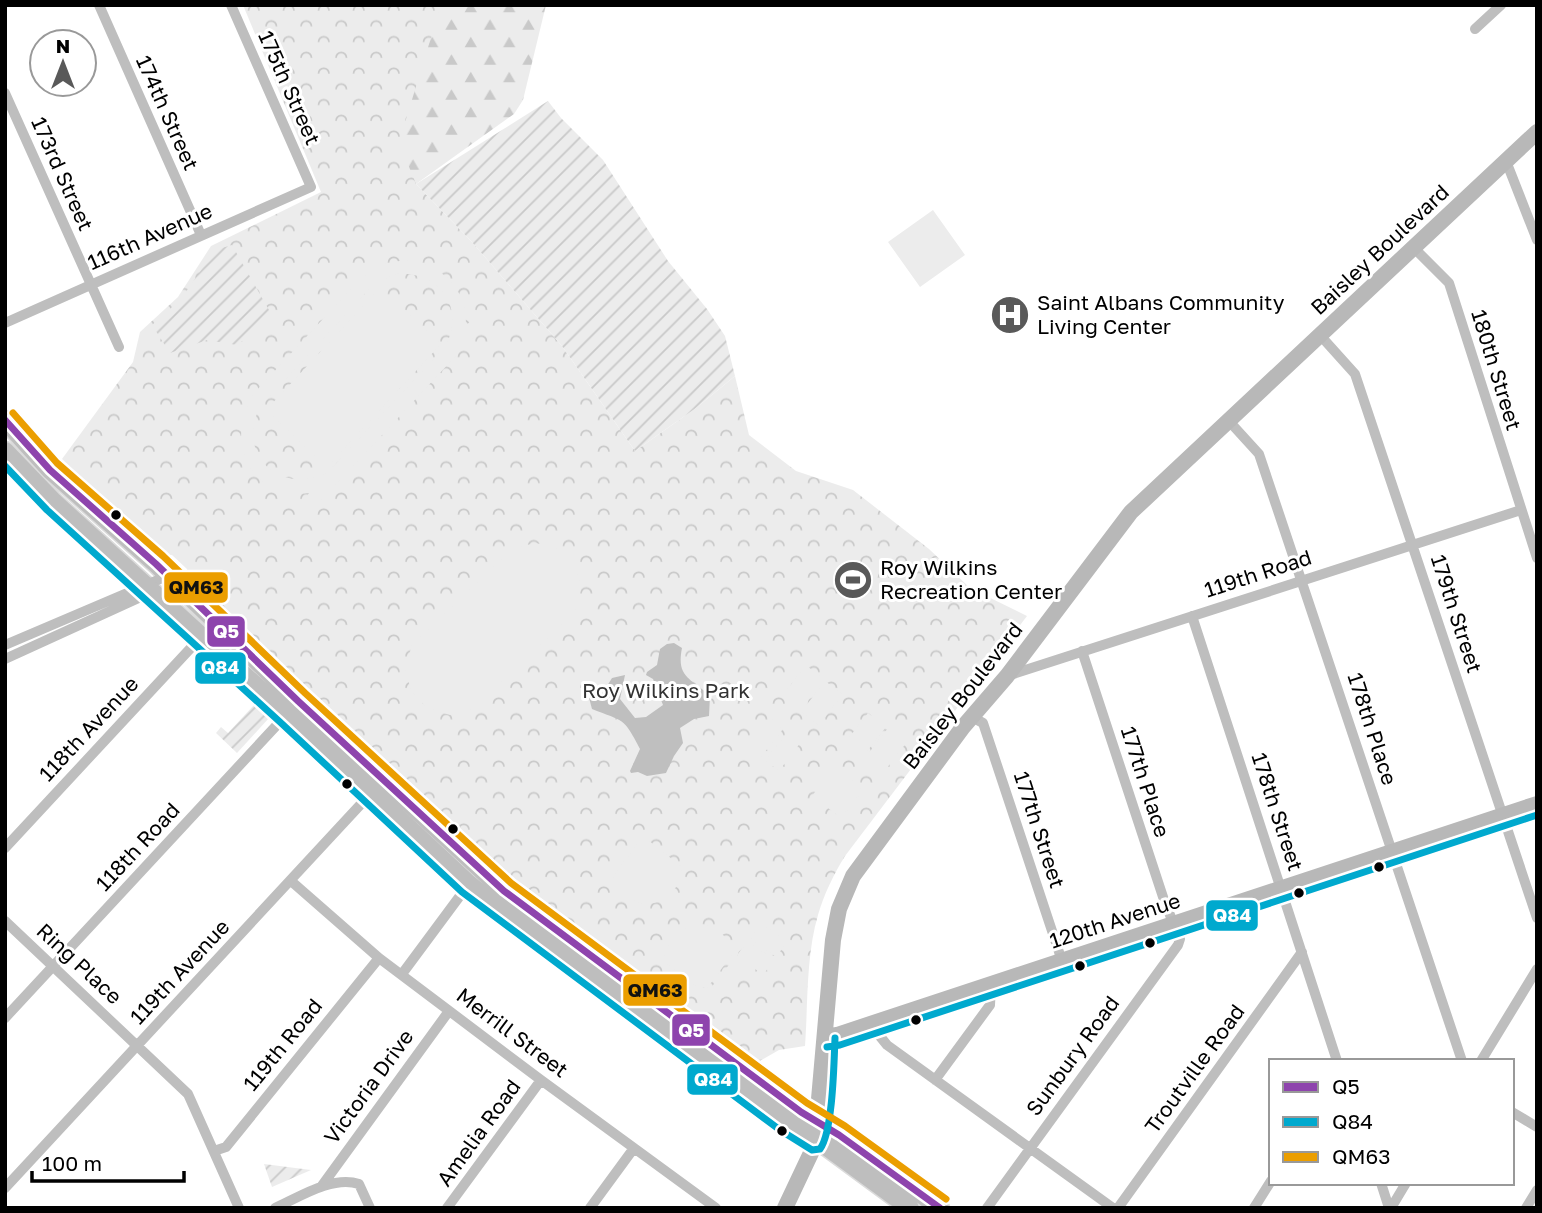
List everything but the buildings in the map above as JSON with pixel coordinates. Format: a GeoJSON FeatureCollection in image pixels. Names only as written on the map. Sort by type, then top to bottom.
{"type":"FeatureCollection","features":[{"type":"Feature","properties":{"kind":"main road"},"geometry":{"type":"LineString","coordinates":[[5,420],[50,470],[167,576],[292,708],[474,877],[512,897],[816,1131],[910,1208]]}},
{"type":"Feature","properties":{"kind":"main road"},"geometry":{"type":"LineString","coordinates":[[5,452],[45,494],[201,637],[292,708]]}},
{"type":"Feature","properties":{"kind":"main road"},"geometry":{"type":"LineString","coordinates":[[816,1131],[940,1208]]}},
{"type":"Feature","properties":{"kind":"street","name":"174th Street"},"geometry":{"type":"LineString","coordinates":[[99,5],[201,235]]}},
{"type":"Feature","properties":{"kind":"street","name":"175th Street"},"geometry":{"type":"LineString","coordinates":[[231,5],[311,187]]}},
{"type":"Feature","properties":{"kind":"street"},"geometry":{"type":"LineString","coordinates":[[1475,29],[1501,5]]}},
{"type":"Feature","properties":{"kind":"street","name":"173rd Street"},"geometry":{"type":"LineString","coordinates":[[5,93],[119,347]]}},
{"type":"Feature","properties":{"kind":"street","name":"Baisley Boulevard"},"geometry":{"type":"LineString","coordinates":[[785,1208],[811,1153],[816,1131],[833,940],[839,909],[853,876],[1131,512],[1537,132]]}},
{"type":"Feature","properties":{"kind":"street"},"geometry":{"type":"LineString","coordinates":[[1506,161],[1537,240]]}},
{"type":"Feature","properties":{"kind":"street","name":"116th Avenue"},"geometry":{"type":"LineString","coordinates":[[5,323],[311,187]]}},
{"type":"Feature","properties":{"kind":"street","name":"180th Street"},"geometry":{"type":"LineString","coordinates":[[1413,247],[1449,283],[1537,558]]}},
{"type":"Feature","properties":{"kind":"street","name":"179th Street"},"geometry":{"type":"LineString","coordinates":[[1319,334],[1355,374],[1537,918]]}},
{"type":"Feature","properties":{"kind":"street","name":"178th Place"},"geometry":{"type":"LineString","coordinates":[[1228,420],[1259,453],[1461,1059]]}},
{"type":"Feature","properties":{"kind":"street","name":"119th Road"},"geometry":{"type":"LineString","coordinates":[[1007,676],[1521,510]]}},
{"type":"Feature","properties":{"kind":"street"},"geometry":{"type":"LineString","coordinates":[[5,645],[167,576]]}},
{"type":"Feature","properties":{"kind":"street"},"geometry":{"type":"LineString","coordinates":[[5,659],[143,596],[146,586]]}},
{"type":"Feature","properties":{"kind":"street","name":"178th Street"},"geometry":{"type":"LineString","coordinates":[[1192,616],[1336,1059]]}},
{"type":"Feature","properties":{"kind":"street","name":"118th Avenue"},"geometry":{"type":"LineString","coordinates":[[5,848],[201,637]]}},
{"type":"Feature","properties":{"kind":"street","name":"177th Place"},"geometry":{"type":"LineString","coordinates":[[1082,651],[1165,904],[1175,923]]}},
{"type":"Feature","properties":{"kind":"street","name":"118th Road"},"geometry":{"type":"LineString","coordinates":[[5,1018],[292,708]]}},
{"type":"Feature","properties":{"kind":"street","name":"177th Street"},"geometry":{"type":"LineString","coordinates":[[972,717],[983,723],[1062,961]]}},
{"type":"Feature","properties":{"kind":"street","name":"119th Avenue"},"geometry":{"type":"LineString","coordinates":[[5,1188],[377,787]]}},
{"type":"Feature","properties":{"kind":"street","name":"120th Avenue"},"geometry":{"type":"LineString","coordinates":[[825,1037],[1537,804]]}},
{"type":"Feature","properties":{"kind":"street"},"geometry":{"type":"LineString","coordinates":[[401,974],[474,877]]}},
{"type":"Feature","properties":{"kind":"street","name":"Merrill Street"},"geometry":{"type":"LineString","coordinates":[[291,881],[379,958],[716,1208]]}},
{"type":"Feature","properties":{"kind":"street","name":"Ring Place"},"geometry":{"type":"LineString","coordinates":[[5,921],[188,1094],[239,1208]]}},
{"type":"Feature","properties":{"kind":"street","name":"Sunbury Road"},"geometry":{"type":"LineString","coordinates":[[987,1208],[1178,944],[1180,939],[1175,923]]}},
{"type":"Feature","properties":{"kind":"street","name":"Troutville Road"},"geometry":{"type":"LineString","coordinates":[[1115,1208],[1302,952]]}},
{"type":"Feature","properties":{"kind":"street","name":"119th Road"},"geometry":{"type":"LineString","coordinates":[[214,1151],[226,1147],[379,958]]}},
{"type":"Feature","properties":{"kind":"street"},"geometry":{"type":"LineString","coordinates":[[1482,1059],[1537,969]]}},
{"type":"Feature","properties":{"kind":"street"},"geometry":{"type":"LineString","coordinates":[[935,1080],[990,1006],[991,984]]}},
{"type":"Feature","properties":{"kind":"street","name":"Victoria Drive"},"geometry":{"type":"LineString","coordinates":[[321,1187],[449,1011]]}},
{"type":"Feature","properties":{"kind":"street"},"geometry":{"type":"LineString","coordinates":[[870,1024],[887,1045],[1115,1208]]}},
{"type":"Feature","properties":{"kind":"street","name":"Amelia Road"},"geometry":{"type":"LineString","coordinates":[[447,1208],[541,1080]]}},
{"type":"Feature","properties":{"kind":"street"},"geometry":{"type":"LineString","coordinates":[[1514,1113],[1537,1127]]}},
{"type":"Feature","properties":{"kind":"street"},"geometry":{"type":"LineString","coordinates":[[590,1208],[634,1148]]}},
{"type":"Feature","properties":{"kind":"street"},"geometry":{"type":"LineString","coordinates":[[275,1208],[321,1187],[346,1181],[359,1184],[370,1208]]}},
{"type":"Feature","properties":{"kind":"street"},"geometry":{"type":"LineString","coordinates":[[1254,1208],[1269,1184]]}},
{"type":"Feature","properties":{"kind":"street"},"geometry":{"type":"LineString","coordinates":[[1382,1185],[1390,1208]]}},
{"type":"Feature","properties":{"kind":"street"},"geometry":{"type":"LineString","coordinates":[[1390,1208],[1405,1185]]}},
{"type":"Feature","properties":{"kind":"street"},"geometry":{"type":"LineString","coordinates":[[1526,1208],[1537,1190]]}},
{"type":"Feature","properties":{"kind":"green space","name":"Roy Wilkins Park"},"geometry":{"type":"Polygon","coordinates":[[[243,5],[441,5],[399,142],[416,184],[471,241],[562,346],[635,451],[696,408],[735,376],[749,435],[796,471],[853,490],[929,549],[970,588],[1027,616],[845,856],[833,877],[820,907],[811,947],[805,1046],[779,1050],[758,1062],[518,883],[189,581],[187,569],[172,555],[164,556],[62,459],[133,362],[140,332],[178,297],[211,246],[321,192],[243,5]]]}},
{"type":"Feature","properties":{"kind":"green space"},"geometry":{"type":"Polygon","coordinates":[[[440,5],[546,5],[523,100],[514,114],[416,184],[420,200],[298,237],[440,5]]]}},
{"type":"Feature","properties":{"kind":"green space"},"geometry":{"type":"Polygon","coordinates":[[[548,101],[603,160],[668,261],[707,309],[725,336],[735,376],[696,408],[635,451],[562,346],[471,241],[416,184],[548,101]]]}},
{"type":"Feature","properties":{"kind":"green space"},"geometry":{"type":"Polygon","coordinates":[[[933,210],[965,255],[920,287],[888,242],[933,210]]]}},
{"type":"Feature","properties":{"kind":"green space"},"geometry":{"type":"Polygon","coordinates":[[[232,245],[273,317],[237,345],[207,340],[170,353],[152,325],[181,299],[215,250],[232,245]]]}},
{"type":"Feature","properties":{"kind":"green space"},"geometry":{"type":"Polygon","coordinates":[[[404,260],[429,266],[440,272],[449,279],[462,299],[466,325],[471,321],[480,330],[314,508],[305,499],[309,493],[288,493],[271,487],[257,476],[247,462],[242,446],[246,409],[256,391],[361,278],[380,265],[404,260]],[[397,274],[371,287],[260,407],[254,425],[254,441],[258,455],[267,467],[294,479],[311,478],[328,472],[445,347],[451,333],[452,319],[445,295],[437,285],[412,275],[397,274]]]}},
{"type":"Feature","properties":{"kind":"green space"},"geometry":{"type":"Polygon","coordinates":[[[380,288],[441,344],[327,467],[266,410],[380,288]]]}},
{"type":"Feature","properties":{"kind":"green space"},"geometry":{"type":"Polygon","coordinates":[[[536,543],[559,549],[576,566],[581,589],[575,612],[473,709],[450,715],[427,708],[411,691],[405,668],[412,645],[513,548],[536,543]]]}},
{"type":"Feature","properties":{"kind":"green space"},"geometry":{"type":"Polygon","coordinates":[[[806,665],[823,679],[800,710],[782,696],[806,665]]]}},
{"type":"Feature","properties":{"kind":"green space"},"geometry":{"type":"Polygon","coordinates":[[[825,681],[843,694],[819,725],[801,712],[825,681]]]}},
{"type":"Feature","properties":{"kind":"green space"},"geometry":{"type":"Polygon","coordinates":[[[254,705],[269,718],[237,753],[216,733],[221,727],[228,733],[254,705]]]}},
{"type":"Feature","properties":{"kind":"green space"},"geometry":{"type":"Polygon","coordinates":[[[868,713],[886,727],[862,758],[844,744],[868,713]]]}},
{"type":"Feature","properties":{"kind":"green space"},"geometry":{"type":"Polygon","coordinates":[[[770,718],[783,729],[761,757],[748,747],[770,718]]]}},
{"type":"Feature","properties":{"kind":"green space"},"geometry":{"type":"Polygon","coordinates":[[[888,728],[907,742],[883,773],[864,759],[888,728]]]}},
{"type":"Feature","properties":{"kind":"green space"},"geometry":{"type":"Polygon","coordinates":[[[788,732],[801,742],[779,771],[765,760],[788,732]]]}},
{"type":"Feature","properties":{"kind":"green space"},"geometry":{"type":"Polygon","coordinates":[[[834,767],[846,777],[824,806],[812,796],[834,767]]]}},
{"type":"Feature","properties":{"kind":"green space"},"geometry":{"type":"Polygon","coordinates":[[[850,779],[863,790],[841,818],[828,808],[850,779]]]}},
{"type":"Feature","properties":{"kind":"green space"},"geometry":{"type":"Polygon","coordinates":[[[648,840],[682,867],[679,882],[672,893],[663,900],[640,903],[629,898],[620,889],[613,876],[639,842],[648,840]]]}},
{"type":"Feature","properties":{"kind":"green space"},"geometry":{"type":"Polygon","coordinates":[[[761,923],[787,942],[776,957],[750,938],[761,923]]]}},
{"type":"Feature","properties":{"kind":"green space"},"geometry":{"type":"Polygon","coordinates":[[[699,924],[721,933],[734,952],[708,987],[699,988],[664,962],[667,947],[674,936],[699,924]]]}},
{"type":"Feature","properties":{"kind":"green space"},"geometry":{"type":"Polygon","coordinates":[[[748,941],[774,960],[763,975],[737,955],[748,941]]]}},
{"type":"Feature","properties":{"kind":"green space"},"geometry":{"type":"Polygon","coordinates":[[[735,957],[747,966],[723,998],[710,989],[735,957]]]}},
{"type":"Feature","properties":{"kind":"green space"},"geometry":{"type":"Polygon","coordinates":[[[264,1164],[311,1170],[272,1187],[264,1164]]]}},
{"type":"Feature","properties":{"kind":"shaded area"},"geometry":{"type":"Polygon","coordinates":[[[674,643],[682,648],[683,672],[710,696],[709,716],[694,719],[680,728],[683,743],[666,773],[647,776],[638,772],[631,773],[640,749],[626,725],[592,709],[588,694],[602,694],[612,678],[625,675],[620,699],[635,718],[646,717],[663,705],[653,679],[646,675],[647,672],[657,665],[660,649],[674,643]]]}},
{"type":"Feature","properties":{"kind":"transit line","name":"QM63"},"geometry":{"type":"LineString","coordinates":[[13,413],[57,463],[163,556],[305,693],[511,883],[807,1103],[845,1126],[946,1199]]}},
{"type":"Feature","properties":{"kind":"transit line","name":"Q5"},"geometry":{"type":"LineString","coordinates":[[5,420],[50,470],[156,564],[298,701],[504,891],[801,1112],[839,1135],[940,1208]]}},
{"type":"Feature","properties":{"kind":"transit line","name":"Q84"},"geometry":{"type":"LineString","coordinates":[[5,466],[47,510],[462,892],[780,1130],[812,1150],[820,1149],[828,1128],[835,1038]]}},
{"type":"Feature","properties":{"kind":"transit line","name":"Q84"},"geometry":{"type":"LineString","coordinates":[[827,1047],[840,1045],[1537,815]]}},
{"type":"Feature","properties":{"kind":"place","name":"Saint Albans Community Living Center"},"geometry":{"type":"Point","coordinates":[1010,315]}},
{"type":"Feature","properties":{"kind":"place","name":"Roy Wilkins Recreation Center"},"geometry":{"type":"Point","coordinates":[853,580]}}]}
